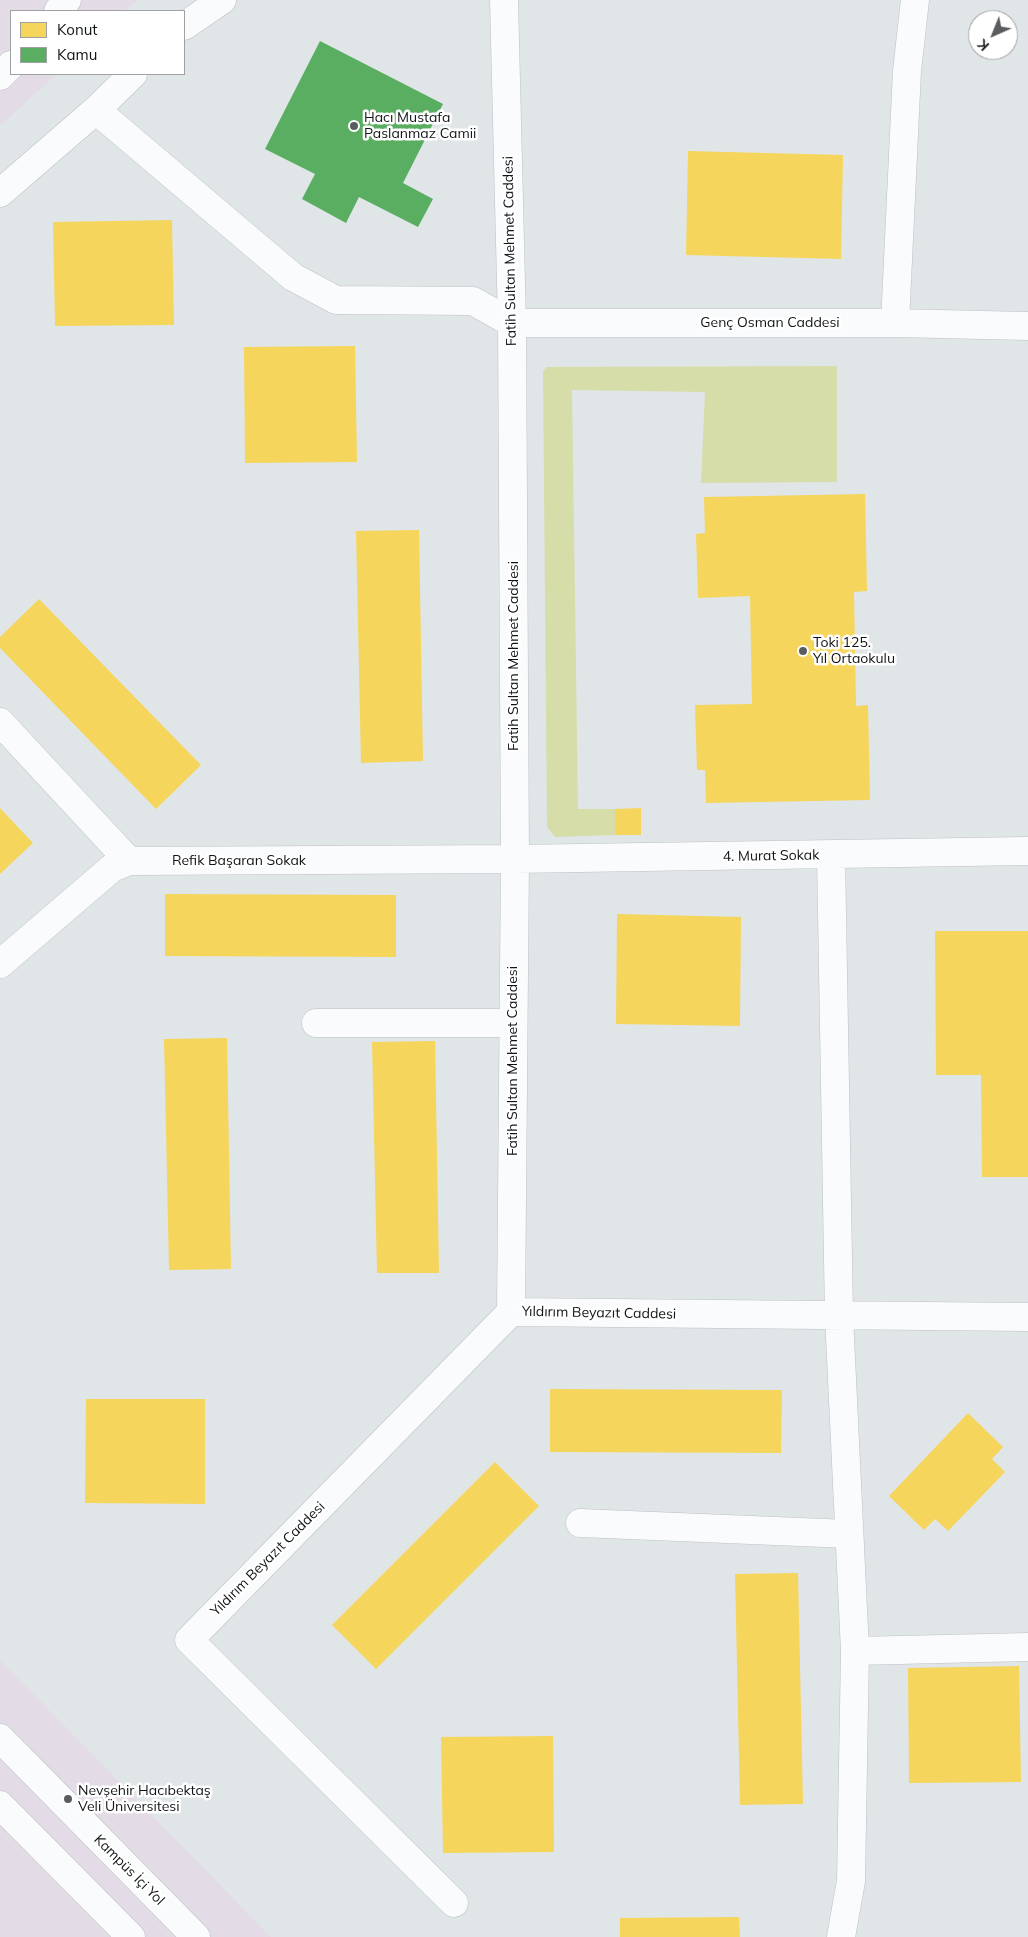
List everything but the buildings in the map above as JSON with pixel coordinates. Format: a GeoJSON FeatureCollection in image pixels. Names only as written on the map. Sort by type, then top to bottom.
{"type":"FeatureCollection","features":[{"type":"Feature","properties":{"kind":"street"},"geometry":{"type":"LineString","coordinates":[[59,10],[67,0]]}},
{"type":"Feature","properties":{"kind":"street"},"geometry":{"type":"LineString","coordinates":[[185,25],[222,0]]}},
{"type":"Feature","properties":{"kind":"street","name":"Fatih Sultan Mehmet Caddesi"},"geometry":{"type":"LineString","coordinates":[[504,0],[512,323],[515,859],[511,1312]]}},
{"type":"Feature","properties":{"kind":"street"},"geometry":{"type":"LineString","coordinates":[[895,323],[908,71],[915,0]]}},
{"type":"Feature","properties":{"kind":"street"},"geometry":{"type":"LineString","coordinates":[[0,76],[10,66]]}},
{"type":"Feature","properties":{"kind":"street"},"geometry":{"type":"LineString","coordinates":[[0,193],[96,110],[132,75]]}},
{"type":"Feature","properties":{"kind":"street"},"geometry":{"type":"LineString","coordinates":[[96,110],[293,277],[336,300],[473,301],[512,323]]}},
{"type":"Feature","properties":{"kind":"street","name":"Genç Osman Caddesi"},"geometry":{"type":"LineString","coordinates":[[512,323],[895,323],[1028,326]]}},
{"type":"Feature","properties":{"kind":"street"},"geometry":{"type":"LineString","coordinates":[[0,722],[129,861]]}},
{"type":"Feature","properties":{"kind":"street","name":"4. Murat Sokak"},"geometry":{"type":"LineString","coordinates":[[515,859],[1028,851]]}},
{"type":"Feature","properties":{"kind":"street"},"geometry":{"type":"LineString","coordinates":[[831,855],[840,1316],[855,1652],[851,1881],[841,1937]]}},
{"type":"Feature","properties":{"kind":"street","name":"Refik Başaran Sokak"},"geometry":{"type":"LineString","coordinates":[[0,964],[106,873],[120,863],[129,861],[515,859]]}},
{"type":"Feature","properties":{"kind":"street"},"geometry":{"type":"LineString","coordinates":[[316,1023],[513,1023]]}},
{"type":"Feature","properties":{"kind":"street","name":"Yıldırım Beyazıt Caddesi"},"geometry":{"type":"LineString","coordinates":[[454,1903],[188,1640],[511,1312],[1028,1317]]}},
{"type":"Feature","properties":{"kind":"street"},"geometry":{"type":"LineString","coordinates":[[580,1523],[849,1534]]}},
{"type":"Feature","properties":{"kind":"street"},"geometry":{"type":"LineString","coordinates":[[855,1652],[1028,1648]]}},
{"type":"Feature","properties":{"kind":"street","name":"Kampüs İçi Yol"},"geometry":{"type":"LineString","coordinates":[[0,1738],[196,1937]]}},
{"type":"Feature","properties":{"kind":"street"},"geometry":{"type":"LineString","coordinates":[[0,1805],[130,1937]]}},
{"type":"Feature","properties":{"kind":"shaded area"},"geometry":{"type":"Polygon","coordinates":[[[0,0],[138,0],[126,10],[10,10],[10,75],[56,75],[0,126],[0,0]]]}},
{"type":"Feature","properties":{"kind":"shaded area","name":"Nevşehir Hacıbektaş Veli Üniversitesi"},"geometry":{"type":"Polygon","coordinates":[[[0,1660],[271,1937],[0,1937],[0,1660]]]}},
{"type":"Feature","properties":{"kind":"green space"},"geometry":{"type":"Polygon","coordinates":[[[837,366],[837,482],[701,483],[705,392],[572,390],[578,809],[615,809],[615,835],[555,837],[547,827],[543,371],[547,367],[837,366]]]}},
{"type":"Feature","properties":{"kind":"place","name":"Hacı Mustafa Paslanmaz Camii"},"geometry":{"type":"Point","coordinates":[354,126]}},
{"type":"Feature","properties":{"kind":"place","name":"Toki 125. Yıl Ortaokulu"},"geometry":{"type":"Point","coordinates":[803,651]}},
{"type":"Feature","properties":{"kind":"place","name":"Nevşehir Hacıbektaş Veli Üniversitesi"},"geometry":{"type":"Point","coordinates":[68,1799]}}]}
